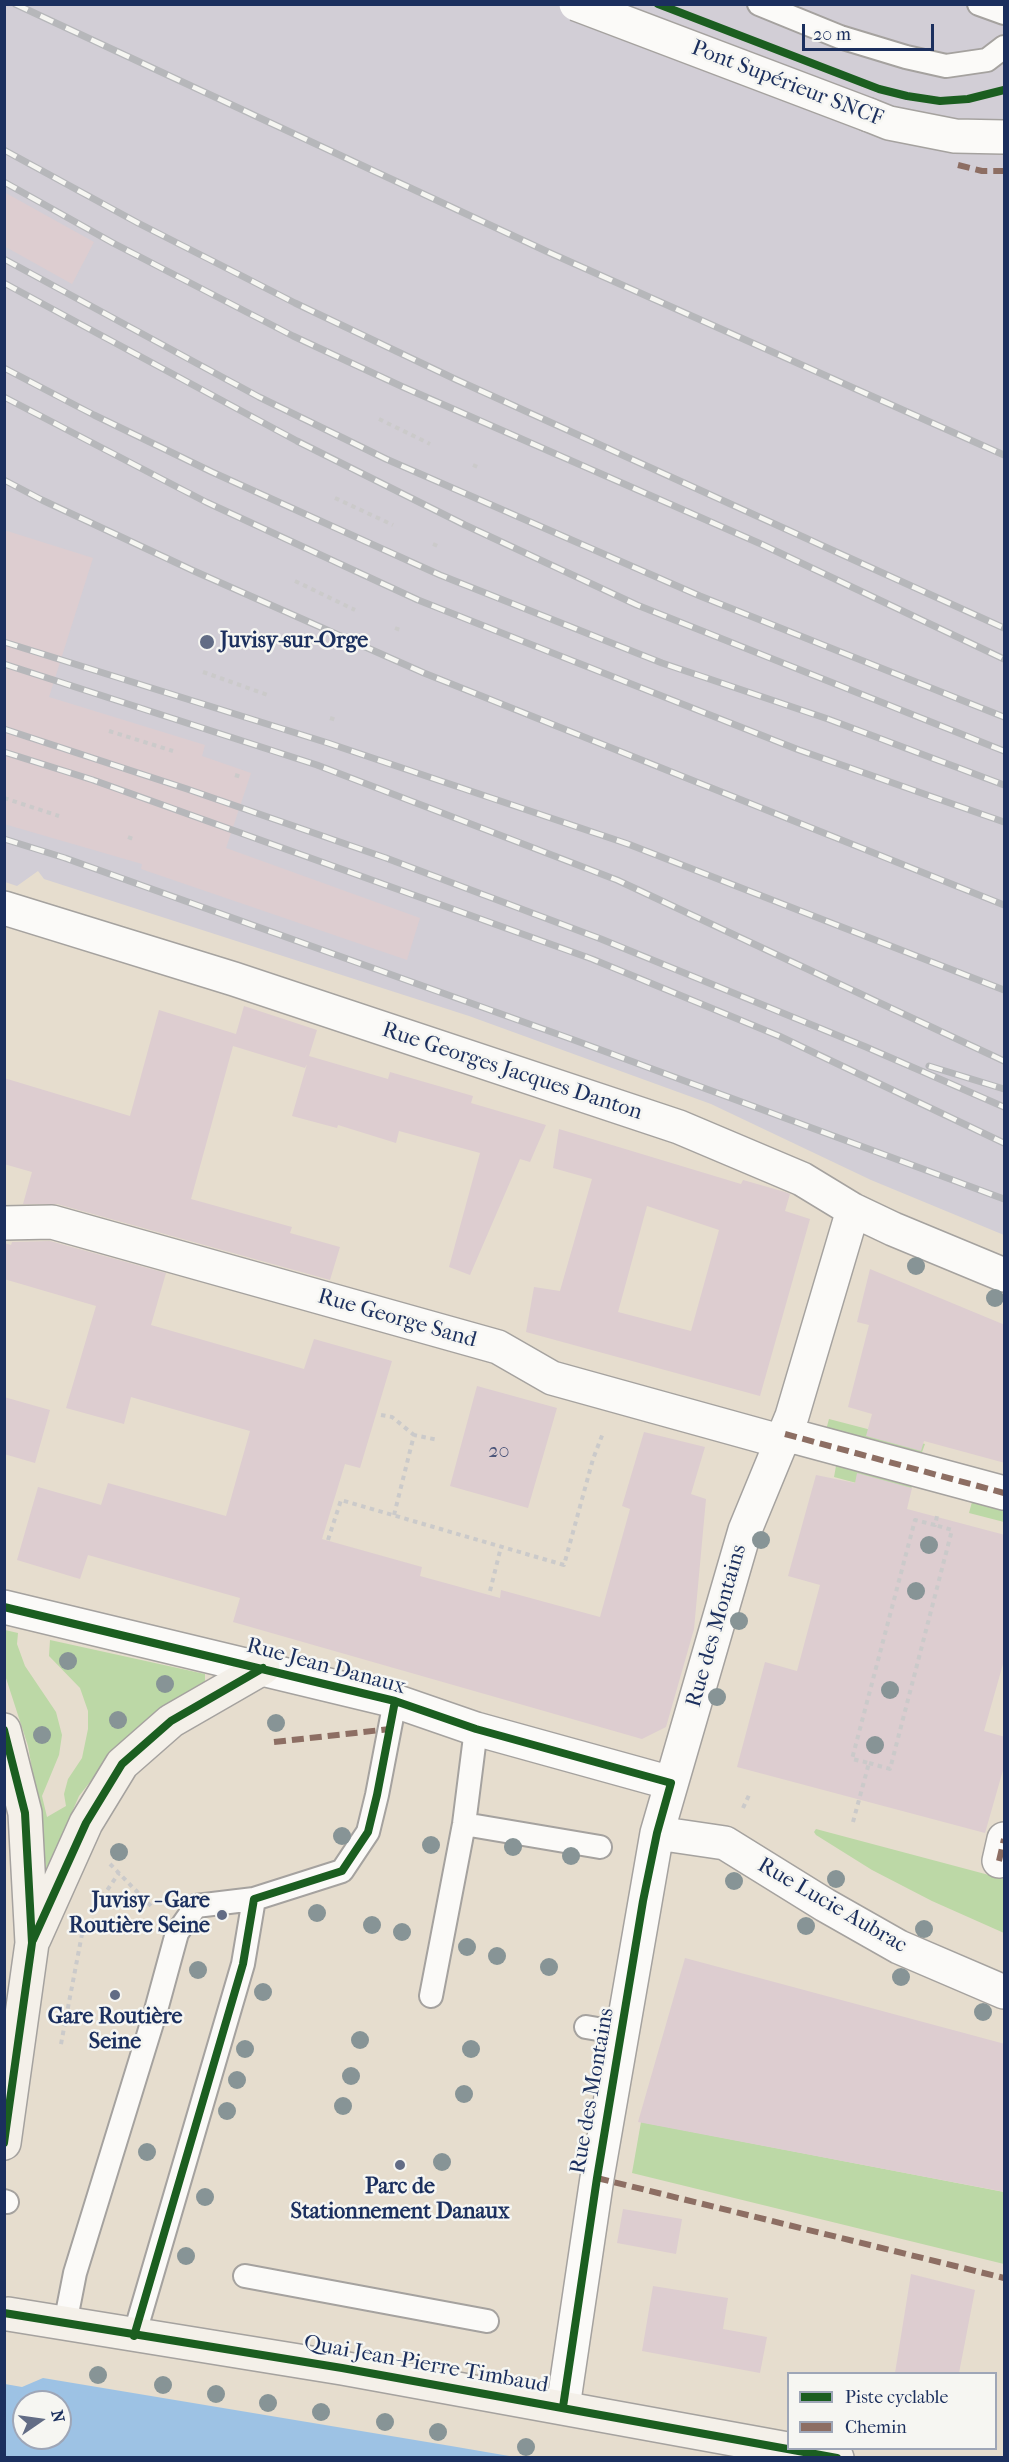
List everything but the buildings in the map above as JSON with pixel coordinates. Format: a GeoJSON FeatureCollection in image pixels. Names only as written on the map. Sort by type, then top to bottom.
{"type":"FeatureCollection","features":[{"type":"Feature","properties":{"kind":"main road"},"geometry":{"type":"LineString","coordinates":[[32,1943],[86,1823],[122,1764],[171,1721],[263,1668]]}},
{"type":"Feature","properties":{"kind":"main road"},"geometry":{"type":"LineString","coordinates":[[4,1730],[25,1813],[32,1943],[7,2127]]}},
{"type":"Feature","properties":{"kind":"main road","name":"Quai Jean-Pierre Timbaud"},"geometry":{"type":"LineString","coordinates":[[8,2314],[342,2368],[787,2448]]}},
{"type":"Feature","properties":{"kind":"main road","name":"Quai Jean-Pierre Timbaud"},"geometry":{"type":"LineString","coordinates":[[799,2450],[837,2457]]}},
{"type":"Feature","properties":{"kind":"street","name":"Pont Supérieur SNCF"},"geometry":{"type":"LineString","coordinates":[[576,4],[889,123],[955,136],[1005,137]]}},
{"type":"Feature","properties":{"kind":"street","name":"Rue Georges Jacques Danton"},"geometry":{"type":"LineString","coordinates":[[4,908],[245,983],[679,1127],[802,1179],[853,1210],[1005,1275]]}},
{"type":"Feature","properties":{"kind":"street","name":"Rue des Montains"},"geometry":{"type":"LineString","coordinates":[[563,2407],[597,2178],[657,1833],[744,1530],[784,1438],[853,1210]]}},
{"type":"Feature","properties":{"kind":"street","name":"Rue George Sand"},"geometry":{"type":"LineString","coordinates":[[4,1223],[52,1222],[498,1347],[552,1378],[1005,1493]]}},
{"type":"Feature","properties":{"kind":"street","name":"Rue Jean Danaux"},"geometry":{"type":"LineString","coordinates":[[4,1607],[395,1701],[476,1729],[671,1783]]}},
{"type":"Feature","properties":{"kind":"street","name":"Rue Lucie Aubrac"},"geometry":{"type":"LineString","coordinates":[[657,1833],[725,1843],[825,1905],[899,1947],[1005,1992]]}},
{"type":"Feature","properties":{"kind":"lane"},"geometry":{"type":"LineString","coordinates":[[759,4],[840,37],[906,57],[946,66],[987,60],[1005,47]]}},
{"type":"Feature","properties":{"kind":"lane"},"geometry":{"type":"LineString","coordinates":[[979,4],[1005,13]]}},
{"type":"Feature","properties":{"kind":"lane"},"geometry":{"type":"LineString","coordinates":[[64,2324],[75,2273],[156,2010],[177,1933],[196,1906],[254,1899],[342,1871],[368,1832],[395,1701]]}},
{"type":"Feature","properties":{"kind":"lane"},"geometry":{"type":"LineString","coordinates":[[431,1996],[464,1824],[476,1729]]}},
{"type":"Feature","properties":{"kind":"lane"},"geometry":{"type":"LineString","coordinates":[[464,1824],[600,1847]]}},
{"type":"Feature","properties":{"kind":"lane"},"geometry":{"type":"LineString","coordinates":[[134,2336],[243,1964],[254,1899]]}},
{"type":"Feature","properties":{"kind":"lane"},"geometry":{"type":"LineString","coordinates":[[586,2027],[621,2033]]}},
{"type":"Feature","properties":{"kind":"lane"},"geometry":{"type":"LineString","coordinates":[[245,2276],[487,2321]]}},
{"type":"Feature","properties":{"kind":"path"},"geometry":{"type":"LineString","coordinates":[[378,419],[430,444]]}},
{"type":"Feature","properties":{"kind":"path"},"geometry":{"type":"LineString","coordinates":[[473,465],[480,468]]}},
{"type":"Feature","properties":{"kind":"path"},"geometry":{"type":"LineString","coordinates":[[335,498],[393,525]]}},
{"type":"Feature","properties":{"kind":"path"},"geometry":{"type":"LineString","coordinates":[[433,544],[440,547]]}},
{"type":"Feature","properties":{"kind":"path"},"geometry":{"type":"LineString","coordinates":[[295,581],[355,610]]}},
{"type":"Feature","properties":{"kind":"path"},"geometry":{"type":"LineString","coordinates":[[395,628],[403,631]]}},
{"type":"Feature","properties":{"kind":"path"},"geometry":{"type":"LineString","coordinates":[[203,672],[268,694]]}},
{"type":"Feature","properties":{"kind":"path"},"geometry":{"type":"LineString","coordinates":[[330,718],[336,720]]}},
{"type":"Feature","properties":{"kind":"path"},"geometry":{"type":"LineString","coordinates":[[109,731],[174,751]]}},
{"type":"Feature","properties":{"kind":"path"},"geometry":{"type":"LineString","coordinates":[[235,775],[241,777]]}},
{"type":"Feature","properties":{"kind":"path"},"geometry":{"type":"LineString","coordinates":[[4,798],[58,816]]}},
{"type":"Feature","properties":{"kind":"path"},"geometry":{"type":"LineString","coordinates":[[128,837],[136,840]]}},
{"type":"Feature","properties":{"kind":"path"},"geometry":{"type":"LineString","coordinates":[[328,1540],[341,1500],[564,1565],[593,1459],[615,1395]]}},
{"type":"Feature","properties":{"kind":"path"},"geometry":{"type":"LineString","coordinates":[[381,1415],[392,1417],[414,1435],[438,1440]]}},
{"type":"Feature","properties":{"kind":"path"},"geometry":{"type":"LineString","coordinates":[[394,1515],[414,1435]]}},
{"type":"Feature","properties":{"kind":"path"},"geometry":{"type":"LineString","coordinates":[[934,1525],[936,1519]]}},
{"type":"Feature","properties":{"kind":"path"},"geometry":{"type":"LineString","coordinates":[[915,1520],[952,1530],[890,1769],[870,1763],[852,1759],[915,1520]]}},
{"type":"Feature","properties":{"kind":"path"},"geometry":{"type":"LineString","coordinates":[[490,1591],[501,1547]]}},
{"type":"Feature","properties":{"kind":"path"},"geometry":{"type":"LineString","coordinates":[[853,1822],[870,1763]]}},
{"type":"Feature","properties":{"kind":"path"},"geometry":{"type":"LineString","coordinates":[[86,1918],[119,1873],[108,1863]]}},
{"type":"Feature","properties":{"kind":"path"},"geometry":{"type":"LineString","coordinates":[[61,2046],[83,1930]]}},
{"type":"Feature","properties":{"kind":"shaded area"},"geometry":{"type":"Polygon","coordinates":[[[5,5],[1004,5],[1004,1235],[871,1180],[711,1104],[469,1016],[44,879],[38,871],[17,886],[5,882],[5,5]]]}},
{"type":"Feature","properties":{"kind":"green space"},"geometry":{"type":"Polygon","coordinates":[[[829,1419],[925,1444],[921,1455],[826,1430],[829,1419]]]}},
{"type":"Feature","properties":{"kind":"green space"},"geometry":{"type":"Polygon","coordinates":[[[820,1457],[913,1482],[909,1497],[834,1477],[836,1466],[819,1461],[820,1457]]]}},
{"type":"Feature","properties":{"kind":"green space"},"geometry":{"type":"Polygon","coordinates":[[[973,1498],[1004,1507],[1004,1522],[969,1513],[973,1498]]]}},
{"type":"Feature","properties":{"kind":"green space"},"geometry":{"type":"Polygon","coordinates":[[[5,1630],[18,1633],[17,1644],[25,1666],[56,1712],[62,1735],[59,1755],[42,1796],[47,1817],[66,1806],[64,1794],[68,1779],[82,1758],[88,1729],[88,1711],[80,1688],[49,1656],[50,1640],[205,1674],[205,1686],[115,1750],[79,1796],[52,1866],[46,1869],[41,1820],[28,1746],[5,1675],[5,1630]]]}},
{"type":"Feature","properties":{"kind":"green space"},"geometry":{"type":"Polygon","coordinates":[[[816,1829],[1004,1879],[1004,1933],[932,1901],[872,1870],[816,1835],[814,1832],[816,1829]]]}},
{"type":"Feature","properties":{"kind":"green space"},"geometry":{"type":"Polygon","coordinates":[[[641,2122],[1004,2192],[1004,2264],[632,2173],[641,2122]]]}},
{"type":"Feature","properties":{"kind":"water"},"geometry":{"type":"Polygon","coordinates":[[[43,2378],[515,2457],[5,2457],[5,2384],[22,2387],[43,2378]]]}},
{"type":"Feature","properties":{"kind":"railway"},"geometry":{"type":"LineString","coordinates":[[15,4],[548,252],[1004,455]]}},
{"type":"Feature","properties":{"kind":"railway"},"geometry":{"type":"LineString","coordinates":[[4,150],[138,223],[295,303],[457,380],[1004,628]]}},
{"type":"Feature","properties":{"kind":"railway"},"geometry":{"type":"LineString","coordinates":[[4,182],[113,243],[293,336],[403,387],[761,544],[1004,659]]}},
{"type":"Feature","properties":{"kind":"railway"},"geometry":{"type":"LineString","coordinates":[[4,259],[259,397],[386,459],[700,596],[1004,717]]}},
{"type":"Feature","properties":{"kind":"railway"},"geometry":{"type":"LineString","coordinates":[[4,283],[297,441],[465,525],[637,605],[1004,751]]}},
{"type":"Feature","properties":{"kind":"railway"},"geometry":{"type":"LineString","coordinates":[[4,368],[212,472],[440,575],[662,663],[828,719],[1004,785]]}},
{"type":"Feature","properties":{"kind":"railway"},"geometry":{"type":"LineString","coordinates":[[4,397],[206,502],[418,600],[799,750],[1004,822]]}},
{"type":"Feature","properties":{"kind":"railway"},"geometry":{"type":"LineString","coordinates":[[4,480],[194,571],[424,673],[1004,905]]}},
{"type":"Feature","properties":{"kind":"railway"},"geometry":{"type":"LineString","coordinates":[[4,642],[328,743],[628,844],[1004,990]]}},
{"type":"Feature","properties":{"kind":"railway"},"geometry":{"type":"LineString","coordinates":[[4,664],[317,765],[617,880],[1004,1061]]}},
{"type":"Feature","properties":{"kind":"railway"},"geometry":{"type":"LineString","coordinates":[[4,729],[386,858],[601,939],[866,1047],[1004,1107]]}},
{"type":"Feature","properties":{"kind":"railway"},"geometry":{"type":"LineString","coordinates":[[4,752],[93,780],[592,959],[779,1036],[1004,1143]]}},
{"type":"Feature","properties":{"kind":"railway"},"geometry":{"type":"LineString","coordinates":[[4,839],[65,858],[574,1040],[1004,1199]]}},
{"type":"Feature","properties":{"kind":"railway"},"geometry":{"type":"LineString","coordinates":[[929,1066],[1004,1089]]}},
{"type":"Feature","properties":{"kind":"marked path"},"geometry":{"type":"LineString","coordinates":[[958,165],[982,171],[1004,171]]}},
{"type":"Feature","properties":{"kind":"marked path"},"geometry":{"type":"LineString","coordinates":[[785,1434],[1004,1493]]}},
{"type":"Feature","properties":{"kind":"marked path"},"geometry":{"type":"LineString","coordinates":[[274,1742],[390,1729]]}},
{"type":"Feature","properties":{"kind":"marked path"},"geometry":{"type":"LineString","coordinates":[[999,1861],[1004,1839]]}},
{"type":"Feature","properties":{"kind":"marked path"},"geometry":{"type":"LineString","coordinates":[[597,2178],[1004,2278]]}},
{"type":"Feature","properties":{"kind":"cycle path"},"geometry":{"type":"LineString","coordinates":[[658,4],[879,89],[907,96],[940,101],[968,99],[1004,90]]}},
{"type":"Feature","properties":{"kind":"cycle path"},"geometry":{"type":"LineString","coordinates":[[4,1607],[395,1701],[476,1729],[671,1783],[657,1833],[643,1901],[597,2178],[563,2407]]}},
{"type":"Feature","properties":{"kind":"cycle path"},"geometry":{"type":"LineString","coordinates":[[33,1940],[86,1823],[122,1764],[171,1721],[263,1668]]}},
{"type":"Feature","properties":{"kind":"cycle path"},"geometry":{"type":"LineString","coordinates":[[134,2336],[243,1964],[254,1899],[342,1871],[368,1832],[395,1701]]}},
{"type":"Feature","properties":{"kind":"cycle path"},"geometry":{"type":"LineString","coordinates":[[4,1730],[25,1813],[32,1943],[4,2143]]}},
{"type":"Feature","properties":{"kind":"cycle path"},"geometry":{"type":"LineString","coordinates":[[4,2313],[342,2368],[787,2449]]}},
{"type":"Feature","properties":{"kind":"cycle path"},"geometry":{"type":"LineString","coordinates":[[793,2450],[837,2458]]}},
{"type":"Feature","properties":{"kind":"place","name":"Juvisy-sur-Orge"},"geometry":{"type":"Point","coordinates":[207,642]}},
{"type":"Feature","properties":{"kind":"place","name":"Juvisy - Gare Routière Seine"},"geometry":{"type":"Point","coordinates":[222,1915]}},
{"type":"Feature","properties":{"kind":"place","name":"Gare Routière Seine"},"geometry":{"type":"Point","coordinates":[115,1995]}},
{"type":"Feature","properties":{"kind":"place","name":"Parc de Stationnement Danaux"},"geometry":{"type":"Point","coordinates":[400,2165]}}]}
